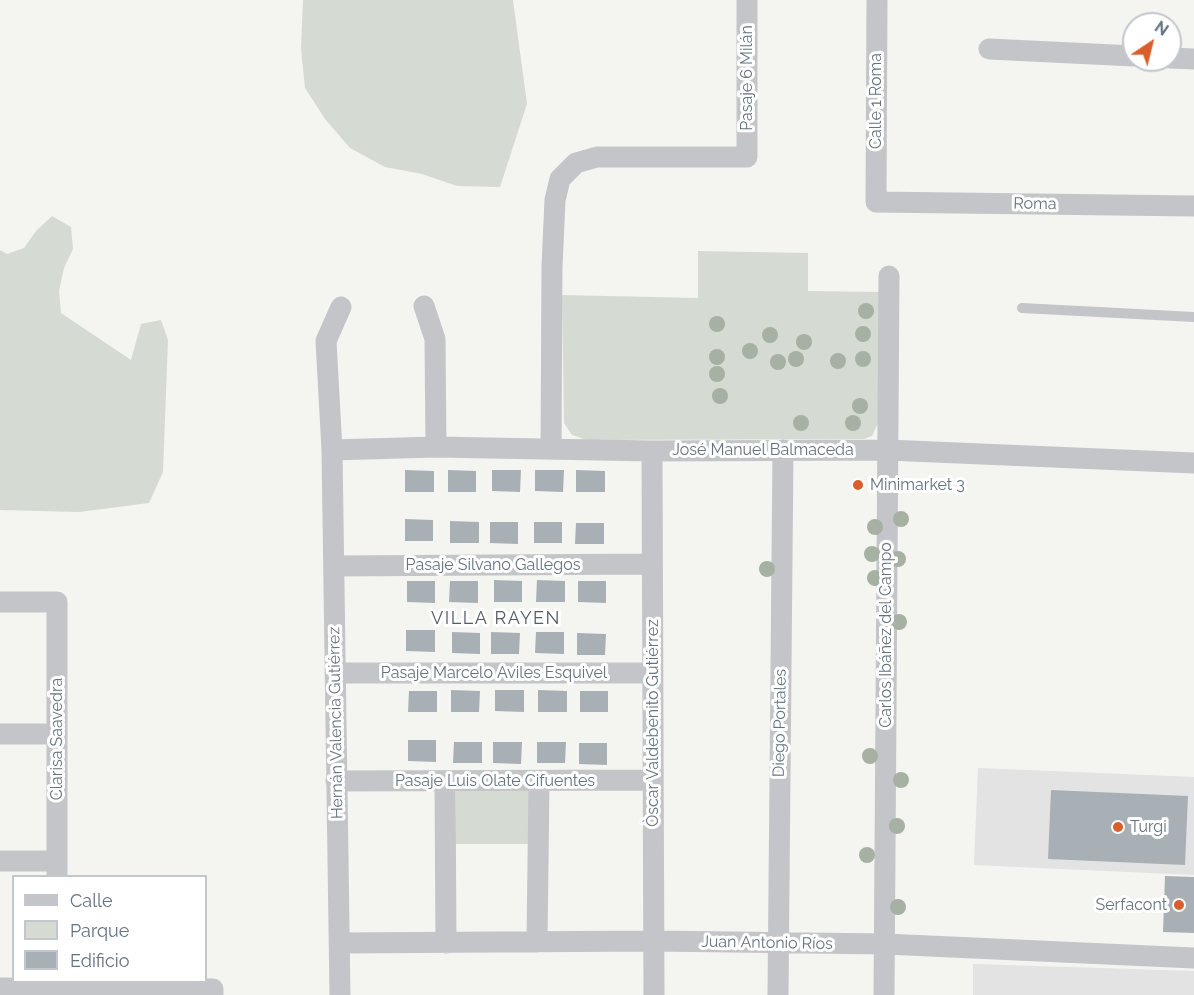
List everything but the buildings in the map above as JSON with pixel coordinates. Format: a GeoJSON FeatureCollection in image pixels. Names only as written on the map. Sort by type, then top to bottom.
{"type":"FeatureCollection","features":[{"type":"Feature","properties":{"kind":"street","name":"Pasaje 6 Milán"},"geometry":{"type":"LineString","coordinates":[[552,449],[552,267],[557,189],[560,179],[576,163],[586,159],[747,157],[747,0]]}},
{"type":"Feature","properties":{"kind":"street","name":"Calle 1 Roma"},"geometry":{"type":"LineString","coordinates":[[876,202],[877,0]]}},
{"type":"Feature","properties":{"kind":"street"},"geometry":{"type":"LineString","coordinates":[[989,49],[1122,55]]}},
{"type":"Feature","properties":{"kind":"street","name":"Roma"},"geometry":{"type":"LineString","coordinates":[[876,202],[1194,206]]}},
{"type":"Feature","properties":{"kind":"street","name":"Carlos Ibáñez del Campo"},"geometry":{"type":"LineString","coordinates":[[884,995],[889,276]]}},
{"type":"Feature","properties":{"kind":"street"},"geometry":{"type":"LineString","coordinates":[[424,306],[435,339],[436,447]]}},
{"type":"Feature","properties":{"kind":"street","name":"Hernán Valencia Gutiérrez"},"geometry":{"type":"LineString","coordinates":[[340,995],[332,450],[326,341],[341,307]]}},
{"type":"Feature","properties":{"kind":"street","name":"José Manuel Balmaceda"},"geometry":{"type":"LineString","coordinates":[[332,450],[436,447],[887,450],[1194,463]]}},
{"type":"Feature","properties":{"kind":"street","name":"Òscar Valdebenito Gutiérrez"},"geometry":{"type":"LineString","coordinates":[[652,450],[654,995]]}},
{"type":"Feature","properties":{"kind":"street","name":"Diego Portales"},"geometry":{"type":"LineString","coordinates":[[778,995],[783,450]]}},
{"type":"Feature","properties":{"kind":"street","name":"Pasaje Silvano Gallegos"},"geometry":{"type":"LineString","coordinates":[[334,566],[652,564]]}},
{"type":"Feature","properties":{"kind":"street","name":"Clarisa Saavedra"},"geometry":{"type":"LineString","coordinates":[[0,602],[57,602],[57,869]]}},
{"type":"Feature","properties":{"kind":"street","name":"Pasaje Marcelo Aviles Esquivel"},"geometry":{"type":"LineString","coordinates":[[335,673],[652,673]]}},
{"type":"Feature","properties":{"kind":"street"},"geometry":{"type":"LineString","coordinates":[[0,734],[57,734]]}},
{"type":"Feature","properties":{"kind":"street","name":"Pasaje Luis Olate Cifuentes"},"geometry":{"type":"LineString","coordinates":[[336,782],[653,780]]}},
{"type":"Feature","properties":{"kind":"street"},"geometry":{"type":"LineString","coordinates":[[445,781],[446,943]]}},
{"type":"Feature","properties":{"kind":"street"},"geometry":{"type":"LineString","coordinates":[[537,942],[539,782]]}},
{"type":"Feature","properties":{"kind":"street"},"geometry":{"type":"LineString","coordinates":[[0,861],[57,869]]}},
{"type":"Feature","properties":{"kind":"street","name":"Juan Antonio Ríos"},"geometry":{"type":"LineString","coordinates":[[339,943],[778,942],[885,944],[1194,958]]}},
{"type":"Feature","properties":{"kind":"street"},"geometry":{"type":"LineString","coordinates":[[0,988],[57,985],[213,992]]}},
{"type":"Feature","properties":{"kind":"lane"},"geometry":{"type":"LineString","coordinates":[[1022,308],[1194,317]]}},
{"type":"Feature","properties":{"kind":"shaded area"},"geometry":{"type":"Polygon","coordinates":[[[978,768],[1194,777],[1194,875],[974,865],[978,768]]]}},
{"type":"Feature","properties":{"kind":"shaded area"},"geometry":{"type":"Polygon","coordinates":[[[973,964],[1194,971],[1194,995],[973,995],[973,964]]]}},
{"type":"Feature","properties":{"kind":"green space"},"geometry":{"type":"Polygon","coordinates":[[[303,0],[513,0],[527,104],[500,187],[457,186],[422,174],[385,167],[350,148],[325,119],[305,88],[301,49],[303,0]]]}},
{"type":"Feature","properties":{"kind":"green space"},"geometry":{"type":"Polygon","coordinates":[[[52,216],[71,227],[73,249],[64,268],[59,291],[61,313],[131,360],[141,324],[161,320],[168,340],[163,472],[149,503],[79,512],[0,510],[0,250],[7,254],[24,248],[36,231],[52,216]]]}},
{"type":"Feature","properties":{"kind":"green space"},"geometry":{"type":"Polygon","coordinates":[[[698,251],[808,253],[808,291],[880,292],[878,423],[872,436],[864,439],[587,440],[572,435],[564,423],[562,295],[698,298],[698,251]]]}},
{"type":"Feature","properties":{"kind":"green space"},"geometry":{"type":"Polygon","coordinates":[[[456,790],[529,791],[529,844],[455,844],[456,790]]]}},
{"type":"Feature","properties":{"kind":"place","name":"Minimarket 3"},"geometry":{"type":"Point","coordinates":[858,485]}},
{"type":"Feature","properties":{"kind":"place","name":"Turgi"},"geometry":{"type":"Point","coordinates":[1118,827]}},
{"type":"Feature","properties":{"kind":"place","name":"Serfacont"},"geometry":{"type":"Point","coordinates":[1179,905]}},
{"type":"Feature","properties":{"kind":"district","name":"VILLA RAYEN"},"geometry":{"type":"Point","coordinates":[496,619]}}]}
